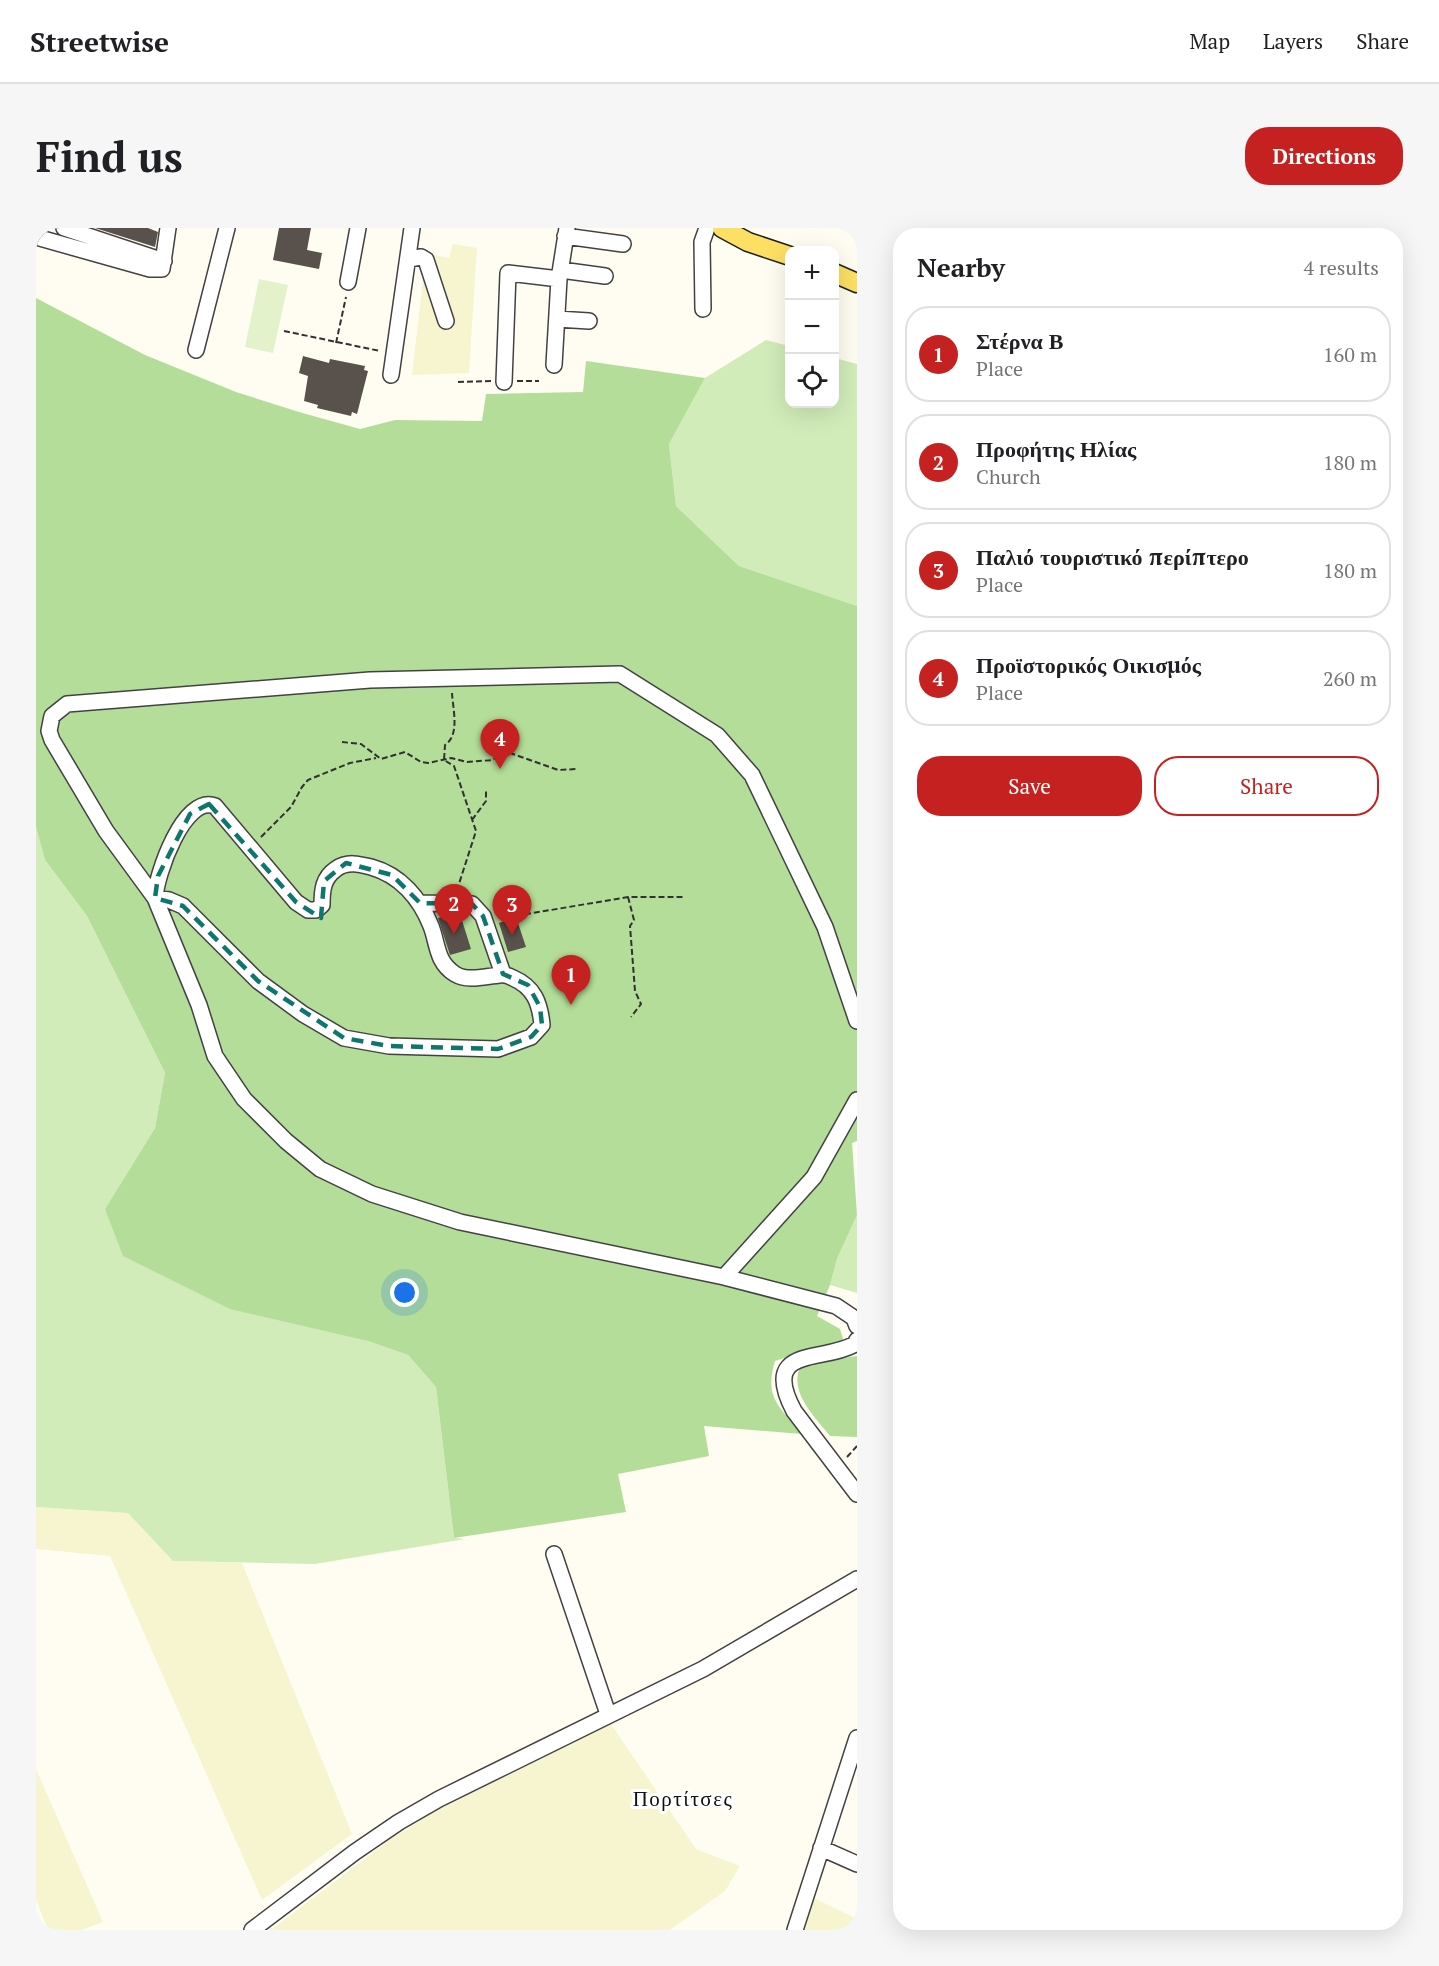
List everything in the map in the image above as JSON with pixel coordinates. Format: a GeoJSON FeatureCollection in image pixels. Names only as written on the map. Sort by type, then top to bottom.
{"type":"FeatureCollection","features":[{"type":"Feature","properties":{"kind":"main road"},"geometry":{"type":"LineString","coordinates":[[731,230],[785,254]]}},
{"type":"Feature","properties":{"kind":"main road"},"geometry":{"type":"LineString","coordinates":[[839,275],[857,283]]}},
{"type":"Feature","properties":{"kind":"street"},"geometry":{"type":"LineString","coordinates":[[64,228],[164,261]]}},
{"type":"Feature","properties":{"kind":"street"},"geometry":{"type":"LineString","coordinates":[[196,350],[227,228]]}},
{"type":"Feature","properties":{"kind":"street"},"geometry":{"type":"LineString","coordinates":[[347,289],[358,228]]}},
{"type":"Feature","properties":{"kind":"street"},"geometry":{"type":"LineString","coordinates":[[391,375],[412,228]]}},
{"type":"Feature","properties":{"kind":"street"},"geometry":{"type":"LineString","coordinates":[[703,309],[702,242],[707,228]]}},
{"type":"Feature","properties":{"kind":"street"},"geometry":{"type":"LineString","coordinates":[[36,237],[150,269],[162,269],[170,229]]}},
{"type":"Feature","properties":{"kind":"street"},"geometry":{"type":"LineString","coordinates":[[554,365],[560,275],[566,232],[622,244]]}},
{"type":"Feature","properties":{"kind":"street"},"geometry":{"type":"LineString","coordinates":[[409,259],[426,260],[446,321]]}},
{"type":"Feature","properties":{"kind":"street"},"geometry":{"type":"LineString","coordinates":[[504,382],[508,273],[605,276]]}},
{"type":"Feature","properties":{"kind":"street"},"geometry":{"type":"LineString","coordinates":[[557,319],[589,321]]}},
{"type":"Feature","properties":{"kind":"street"},"geometry":{"type":"LineString","coordinates":[[857,1021],[825,927],[752,775],[717,735],[620,674],[452,676],[75,702],[59,709],[52,716],[50,731],[52,740],[106,831],[155,898],[199,1005],[215,1056],[244,1099],[285,1141],[320,1168],[372,1194],[460,1222],[724,1277],[836,1306],[854,1318],[857,1326]]}},
{"type":"Feature","properties":{"kind":"street"},"geometry":{"type":"LineString","coordinates":[[203,804],[215,806],[296,902],[308,910],[316,910],[322,905],[324,881],[337,867],[346,863],[358,863],[392,875],[420,903],[432,928],[438,956],[455,974],[480,979],[503,974],[528,985],[540,1007],[543,1025],[531,1037],[498,1049],[389,1046],[344,1038],[303,1014],[258,981],[183,906],[169,900],[155,898],[158,876],[171,844],[196,808],[203,804]]}},
{"type":"Feature","properties":{"kind":"street"},"geometry":{"type":"LineString","coordinates":[[420,903],[439,906],[456,902],[472,904],[483,916],[503,974]]}},
{"type":"Feature","properties":{"kind":"street"},"geometry":{"type":"LineString","coordinates":[[724,1277],[814,1178],[857,1100]]}},
{"type":"Feature","properties":{"kind":"street"},"geometry":{"type":"LineString","coordinates":[[857,1340],[855,1344],[840,1350],[800,1358],[788,1369],[785,1388],[794,1411],[857,1494]]}},
{"type":"Feature","properties":{"kind":"street"},"geometry":{"type":"LineString","coordinates":[[554,1554],[608,1714]]}},
{"type":"Feature","properties":{"kind":"street"},"geometry":{"type":"LineString","coordinates":[[252,1930],[399,1822],[608,1714],[703,1669],[857,1579]]}},
{"type":"Feature","properties":{"kind":"street"},"geometry":{"type":"LineString","coordinates":[[795,1930],[857,1738]]}},
{"type":"Feature","properties":{"kind":"street"},"geometry":{"type":"LineString","coordinates":[[821,1848],[857,1864]]}},
{"type":"Feature","properties":{"kind":"path"},"geometry":{"type":"LineString","coordinates":[[336,343],[347,289]]}},
{"type":"Feature","properties":{"kind":"path"},"geometry":{"type":"LineString","coordinates":[[284,331],[394,354]]}},
{"type":"Feature","properties":{"kind":"path"},"geometry":{"type":"LineString","coordinates":[[458,382],[539,381]]}},
{"type":"Feature","properties":{"kind":"path"},"geometry":{"type":"LineString","coordinates":[[444,760],[446,745],[452,741],[455,733],[452,676]]}},
{"type":"Feature","properties":{"kind":"path"},"geometry":{"type":"LineString","coordinates":[[342,742],[361,744],[376,758]]}},
{"type":"Feature","properties":{"kind":"path"},"geometry":{"type":"LineString","coordinates":[[250,848],[291,807],[308,780],[350,763],[381,759],[405,752],[421,762],[451,758],[467,762],[484,761],[493,760],[499,754],[510,753],[558,770],[577,768]]}},
{"type":"Feature","properties":{"kind":"path"},"geometry":{"type":"LineString","coordinates":[[444,760],[454,766],[476,837],[457,888],[456,902]]}},
{"type":"Feature","properties":{"kind":"path"},"geometry":{"type":"LineString","coordinates":[[472,820],[486,801],[486,790]]}},
{"type":"Feature","properties":{"kind":"path"},"geometry":{"type":"LineString","coordinates":[[628,897],[634,920],[630,926],[635,992],[641,1004],[631,1017]]}},
{"type":"Feature","properties":{"kind":"path"},"geometry":{"type":"LineString","coordinates":[[483,916],[510,911],[527,914],[628,897],[683,897]]}},
{"type":"Feature","properties":{"kind":"highlighted area"},"geometry":{"type":"Polygon","coordinates":[[[209,804],[296,902],[321,918],[324,881],[346,863],[392,875],[420,903],[472,904],[483,916],[503,974],[528,985],[540,1007],[542,1025],[531,1037],[498,1049],[389,1046],[344,1038],[258,981],[183,906],[155,898],[158,876],[190,814],[209,804]]]}},
{"type":"Feature","properties":{"kind":"green space"},"geometry":{"type":"Polygon","coordinates":[[[453,244],[477,248],[469,373],[412,375],[426,253],[449,258],[453,244]]]}},
{"type":"Feature","properties":{"kind":"green space"},"geometry":{"type":"Polygon","coordinates":[[[259,279],[288,285],[273,353],[245,347],[259,279]]]}},
{"type":"Feature","properties":{"kind":"green space"},"geometry":{"type":"Polygon","coordinates":[[[36,298],[145,355],[236,392],[360,429],[395,420],[482,421],[486,394],[583,392],[586,361],[705,378],[669,444],[676,506],[739,566],[857,606],[857,1141],[852,1143],[857,1215],[837,1259],[830,1285],[817,1316],[840,1329],[843,1339],[836,1347],[820,1346],[775,1361],[771,1384],[773,1393],[780,1408],[802,1434],[704,1426],[709,1456],[618,1474],[626,1512],[454,1538],[436,1387],[408,1355],[368,1341],[230,1309],[123,1256],[105,1209],[155,1128],[165,1073],[87,916],[45,860],[36,827],[36,298]]]}},
{"type":"Feature","properties":{"kind":"green space"},"geometry":{"type":"Polygon","coordinates":[[[766,340],[785,345],[785,408],[839,408],[839,359],[857,364],[857,606],[739,566],[676,506],[669,444],[705,378],[766,340]]]}},
{"type":"Feature","properties":{"kind":"green space"},"geometry":{"type":"Polygon","coordinates":[[[36,827],[45,860],[87,916],[165,1073],[155,1128],[105,1209],[368,1341],[408,1355],[436,1387],[454,1538],[465,1539],[315,1564],[173,1561],[128,1513],[36,1507],[36,827]]]}},
{"type":"Feature","properties":{"kind":"green space"},"geometry":{"type":"Polygon","coordinates":[[[857,1215],[857,1293],[830,1285],[837,1259],[857,1215]]]}},
{"type":"Feature","properties":{"kind":"green space"},"geometry":{"type":"Polygon","coordinates":[[[857,1356],[857,1437],[830,1436],[811,1413],[801,1395],[798,1386],[800,1367],[811,1362],[857,1356]]]}},
{"type":"Feature","properties":{"kind":"green space"},"geometry":{"type":"Polygon","coordinates":[[[36,1507],[128,1513],[173,1561],[242,1563],[352,1834],[262,1900],[110,1556],[36,1549],[36,1507]]]}},
{"type":"Feature","properties":{"kind":"green space"},"geometry":{"type":"Polygon","coordinates":[[[611,1724],[696,1849],[740,1866],[725,1891],[670,1930],[271,1930],[388,1841],[434,1812],[611,1724]]]}},
{"type":"Feature","properties":{"kind":"green space"},"geometry":{"type":"Polygon","coordinates":[[[36,1769],[103,1922],[82,1930],[48,1930],[36,1900],[36,1769]]]}},
{"type":"Feature","properties":{"kind":"green space"},"geometry":{"type":"Polygon","coordinates":[[[814,1898],[857,1919],[857,1930],[805,1930],[814,1898]]]}},
{"type":"Feature","properties":{"kind":"building"},"geometry":{"type":"Polygon","coordinates":[[[95,228],[148,228],[158,232],[155,247],[95,228]]]}},
{"type":"Feature","properties":{"kind":"building"},"geometry":{"type":"Polygon","coordinates":[[[279,228],[311,228],[307,250],[322,253],[319,269],[273,260],[279,228]]]}},
{"type":"Feature","properties":{"kind":"building"},"geometry":{"type":"Polygon","coordinates":[[[303,356],[329,363],[330,359],[365,366],[364,370],[368,371],[357,414],[352,412],[351,416],[317,408],[318,405],[304,401],[308,376],[299,373],[303,356]]]}},
{"type":"Feature","properties":{"kind":"building"},"geometry":{"type":"Polygon","coordinates":[[[455,913],[460,914],[471,949],[450,955],[438,918],[455,913]]]}},
{"type":"Feature","properties":{"kind":"building"},"geometry":{"type":"Polygon","coordinates":[[[516,917],[526,947],[508,952],[499,923],[516,917]]]}},
{"type":"Feature","properties":{"kind":"place","name":"Προϊστορικός Οικισμός"},"geometry":{"type":"Point","coordinates":[500,769]}},
{"type":"Feature","properties":{"kind":"place","name":"Προφήτης Ηλίας"},"geometry":{"type":"Point","coordinates":[454,934]}},
{"type":"Feature","properties":{"kind":"place","name":"Παλιό τουριστικό περίπτερο"},"geometry":{"type":"Point","coordinates":[512,935]}},
{"type":"Feature","properties":{"kind":"place","name":"Στέρνα Β"},"geometry":{"type":"Point","coordinates":[571,1005]}},
{"type":"Feature","properties":{"kind":"district","name":"Πορτίτσες"},"geometry":{"type":"Point","coordinates":[683,1798]}}]}
